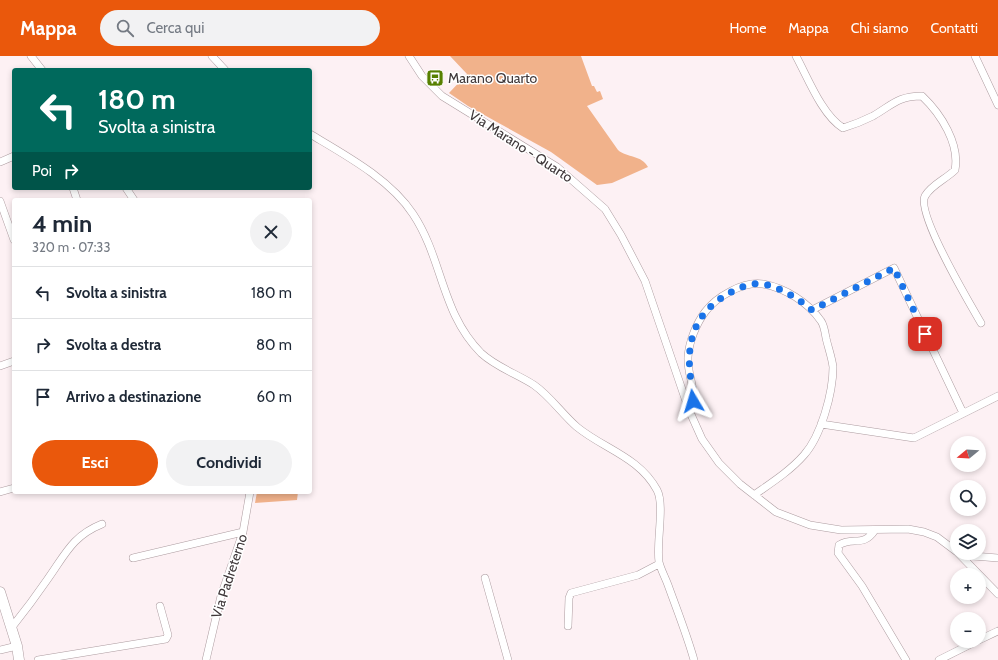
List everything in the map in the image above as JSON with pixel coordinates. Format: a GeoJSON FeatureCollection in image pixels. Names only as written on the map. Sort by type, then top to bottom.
{"type":"FeatureCollection","features":[{"type":"Feature","properties":{"kind":"street"},"geometry":{"type":"LineString","coordinates":[[31,56],[40,68]]}},
{"type":"Feature","properties":{"kind":"street"},"geometry":{"type":"LineString","coordinates":[[212,56],[223,68]]}},
{"type":"Feature","properties":{"kind":"street","name":"Via Marano - Quarto"},"geometry":{"type":"LineString","coordinates":[[409,56],[422,76],[442,96],[557,167],[605,209],[621,235],[645,281],[689,410],[702,439],[719,463],[754,495],[776,512],[810,525],[841,530],[908,529],[924,532],[937,537],[950,546]]}},
{"type":"Feature","properties":{"kind":"street"},"geometry":{"type":"LineString","coordinates":[[796,56],[834,123],[843,128],[873,116],[890,104],[907,96],[922,96],[928,102],[947,130],[956,149],[956,164],[955,170],[934,186],[924,197],[923,207],[929,225],[981,323]]}},
{"type":"Feature","properties":{"kind":"street"},"geometry":{"type":"LineString","coordinates":[[975,56],[998,105]]}},
{"type":"Feature","properties":{"kind":"street"},"geometry":{"type":"LineString","coordinates":[[312,135],[351,159],[387,186],[410,209],[421,227],[456,320],[463,332],[482,353],[497,365],[535,386],[575,425],[629,459],[651,480],[659,492],[659,564],[694,660]]}},
{"type":"Feature","properties":{"kind":"street"},"geometry":{"type":"LineString","coordinates":[[0,162],[12,157]]}},
{"type":"Feature","properties":{"kind":"street"},"geometry":{"type":"LineString","coordinates":[[0,201],[12,234]]}},
{"type":"Feature","properties":{"kind":"street"},"geometry":{"type":"LineString","coordinates":[[812,310],[894,268],[963,413]]}},
{"type":"Feature","properties":{"kind":"street"},"geometry":{"type":"LineString","coordinates":[[689,410],[694,395],[688,357],[694,333],[705,312],[719,299],[736,289],[762,284],[784,290],[812,310],[822,322],[833,366],[831,384],[821,424],[805,455],[793,466],[754,495]]}},
{"type":"Feature","properties":{"kind":"street"},"geometry":{"type":"LineString","coordinates":[[0,366],[12,362]]}},
{"type":"Feature","properties":{"kind":"street"},"geometry":{"type":"LineString","coordinates":[[821,424],[914,438],[998,396]]}},
{"type":"Feature","properties":{"kind":"street"},"geometry":{"type":"LineString","coordinates":[[0,492],[12,489]]}},
{"type":"Feature","properties":{"kind":"street","name":"Via Padreterno"},"geometry":{"type":"LineString","coordinates":[[206,660],[221,596],[243,532],[250,494]]}},
{"type":"Feature","properties":{"kind":"street"},"geometry":{"type":"LineString","coordinates":[[12,627],[47,580],[64,552],[86,532],[102,524]]}},
{"type":"Feature","properties":{"kind":"street"},"geometry":{"type":"LineString","coordinates":[[875,530],[870,538],[860,542],[843,542],[839,545],[838,553],[862,586],[906,660]]}},
{"type":"Feature","properties":{"kind":"street"},"geometry":{"type":"LineString","coordinates":[[133,558],[243,532]]}},
{"type":"Feature","properties":{"kind":"street"},"geometry":{"type":"LineString","coordinates":[[986,556],[997,557]]}},
{"type":"Feature","properties":{"kind":"street","name":"Via Marano - Quarto"},"geometry":{"type":"LineString","coordinates":[[966,560],[998,594]]}},
{"type":"Feature","properties":{"kind":"street"},"geometry":{"type":"LineString","coordinates":[[568,626],[569,598],[571,593],[638,575],[659,564]]}},
{"type":"Feature","properties":{"kind":"street"},"geometry":{"type":"LineString","coordinates":[[485,578],[508,660]]}},
{"type":"Feature","properties":{"kind":"street"},"geometry":{"type":"LineString","coordinates":[[0,592],[12,627],[19,660]]}},
{"type":"Feature","properties":{"kind":"street"},"geometry":{"type":"LineString","coordinates":[[38,660],[166,639],[168,635],[160,606]]}},
{"type":"Feature","properties":{"kind":"street"},"geometry":{"type":"LineString","coordinates":[[986,636],[998,631]]}},
{"type":"Feature","properties":{"kind":"street"},"geometry":{"type":"LineString","coordinates":[[0,650],[17,646]]}},
{"type":"Feature","properties":{"kind":"street"},"geometry":{"type":"LineString","coordinates":[[939,660],[962,648]]}},
{"type":"Feature","properties":{"kind":"shaded area"},"geometry":{"type":"Polygon","coordinates":[[[450,56],[581,56],[592,86],[594,86],[597,92],[600,91],[603,99],[587,106],[618,150],[622,153],[642,160],[648,167],[612,183],[597,185],[551,152],[468,106],[449,93],[467,74],[450,56]]]}},
{"type":"Feature","properties":{"kind":"shaded area"},"geometry":{"type":"Polygon","coordinates":[[[257,494],[298,494],[297,500],[255,503],[257,494]]]}},
{"type":"Feature","properties":{"kind":"place","name":"Marano Quarto"},"geometry":{"type":"Point","coordinates":[435,78]}},
{"type":"Feature","properties":{"kind":"route"},"geometry":{"type":"LineString","coordinates":[[693,401],[694,395],[690,380],[688,357],[694,333],[705,312],[719,299],[736,289],[762,284],[784,290],[812,310],[894,268],[925,334]]}}]}
